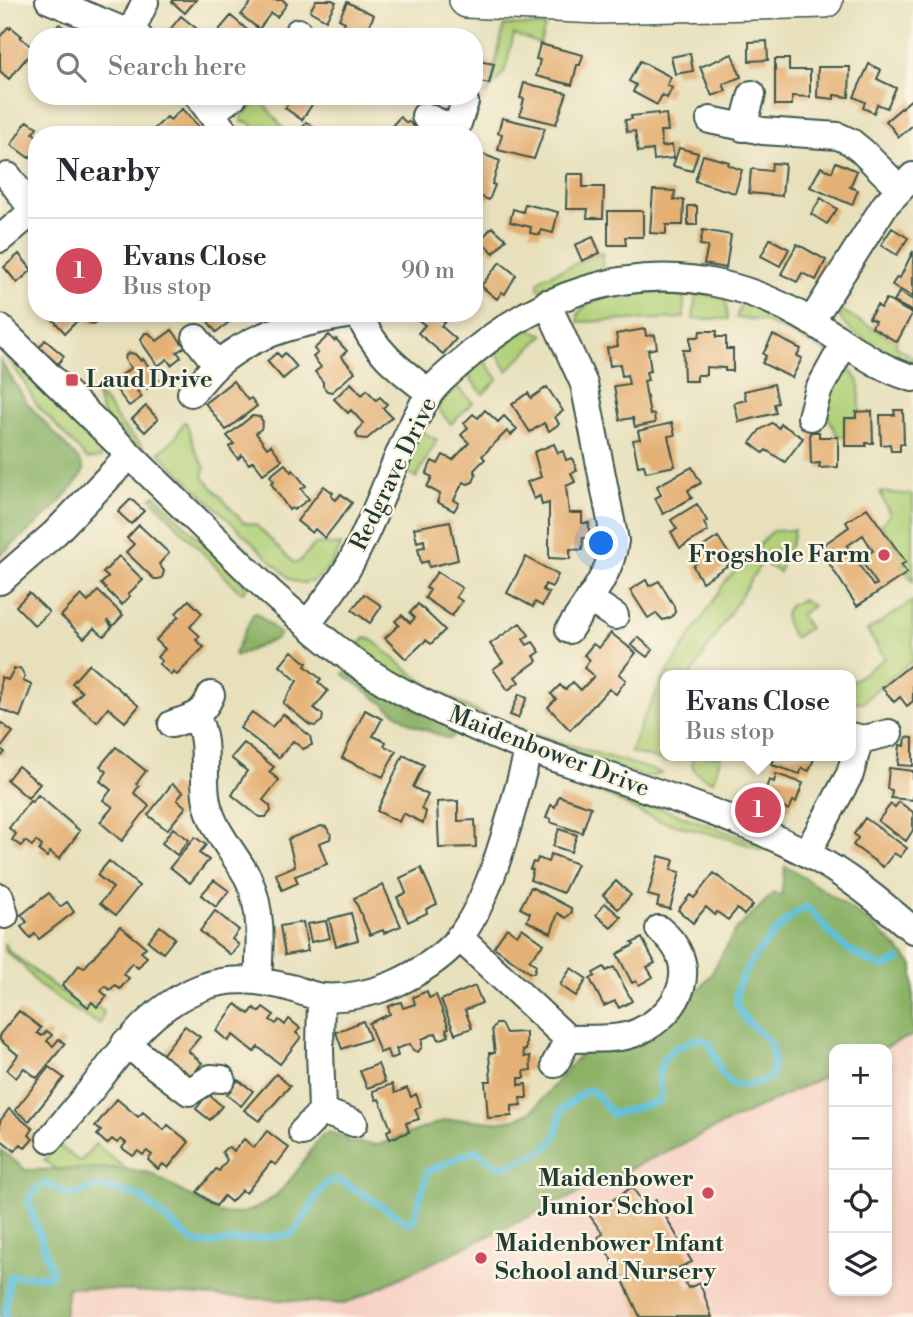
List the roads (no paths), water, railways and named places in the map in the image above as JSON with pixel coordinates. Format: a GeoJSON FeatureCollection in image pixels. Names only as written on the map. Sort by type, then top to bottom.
{"type":"FeatureCollection","features":[{"type":"Feature","properties":{"kind":"main road"},"geometry":{"type":"LineString","coordinates":[[467,0],[600,6],[825,0]]}},
{"type":"Feature","properties":{"kind":"street"},"geometry":{"type":"LineString","coordinates":[[49,0],[120,28]]}},
{"type":"Feature","properties":{"kind":"street"},"geometry":{"type":"LineString","coordinates":[[137,28],[145,2]]}},
{"type":"Feature","properties":{"kind":"street"},"geometry":{"type":"LineString","coordinates":[[743,128],[752,94]]}},
{"type":"Feature","properties":{"kind":"street"},"geometry":{"type":"LineString","coordinates":[[205,105],[220,126]]}},
{"type":"Feature","properties":{"kind":"street"},"geometry":{"type":"LineString","coordinates":[[457,126],[465,105]]}},
{"type":"Feature","properties":{"kind":"street"},"geometry":{"type":"LineString","coordinates":[[425,116],[444,126]]}},
{"type":"Feature","properties":{"kind":"street"},"geometry":{"type":"LineString","coordinates":[[710,120],[743,128],[838,136],[906,182],[871,225],[811,322]]}},
{"type":"Feature","properties":{"kind":"street"},"geometry":{"type":"LineString","coordinates":[[8,176],[28,204]]}},
{"type":"Feature","properties":{"kind":"street"},"geometry":{"type":"LineString","coordinates":[[0,239],[28,219]]}},
{"type":"Feature","properties":{"kind":"street","name":"Redgrave Drive"},"geometry":{"type":"LineString","coordinates":[[307,624],[350,564],[400,451],[430,393],[498,331],[547,303],[603,284],[639,278],[694,279],[725,285],[762,297],[811,322],[887,369],[913,378]]}},
{"type":"Feature","properties":{"kind":"street"},"geometry":{"type":"LineString","coordinates":[[547,303],[584,384],[615,541],[610,563],[569,630]]}},
{"type":"Feature","properties":{"kind":"street"},"geometry":{"type":"LineString","coordinates":[[191,393],[217,365],[242,348],[280,329],[315,322]]}},
{"type":"Feature","properties":{"kind":"street"},"geometry":{"type":"LineString","coordinates":[[362,322],[377,347],[408,377],[430,393]]}},
{"type":"Feature","properties":{"kind":"street","name":"Maidenbower Drive"},"geometry":{"type":"LineString","coordinates":[[0,328],[270,592],[362,667],[399,690],[452,717],[529,749],[744,824],[807,853],[860,887],[913,930]]}},
{"type":"Feature","properties":{"kind":"street"},"geometry":{"type":"LineString","coordinates":[[196,338],[217,365]]}},
{"type":"Feature","properties":{"kind":"street"},"geometry":{"type":"LineString","coordinates":[[811,417],[818,391],[844,344]]}},
{"type":"Feature","properties":{"kind":"street"},"geometry":{"type":"LineString","coordinates":[[0,581],[55,533],[131,455]]}},
{"type":"Feature","properties":{"kind":"street"},"geometry":{"type":"LineString","coordinates":[[589,599],[615,616]]}},
{"type":"Feature","properties":{"kind":"street"},"geometry":{"type":"LineString","coordinates":[[211,695],[205,706],[184,720],[204,735],[207,801],[213,821],[247,876],[254,893],[259,928],[258,980]]}},
{"type":"Feature","properties":{"kind":"street"},"geometry":{"type":"LineString","coordinates":[[856,737],[889,733]]}},
{"type":"Feature","properties":{"kind":"street"},"geometry":{"type":"LineString","coordinates":[[50,1139],[125,1043],[147,1020],[166,1006],[201,988],[234,980],[258,980],[321,997],[353,995],[384,988],[425,967],[459,937],[478,906],[529,749]]}},
{"type":"Feature","properties":{"kind":"street"},"geometry":{"type":"LineString","coordinates":[[807,853],[850,774],[852,761]]}},
{"type":"Feature","properties":{"kind":"street"},"geometry":{"type":"LineString","coordinates":[[459,937],[568,1039],[636,1033],[653,1023],[668,1009],[683,982],[684,963],[673,940],[659,929]]}},
{"type":"Feature","properties":{"kind":"street"},"geometry":{"type":"LineString","coordinates":[[302,1132],[322,1111],[321,997]]}},
{"type":"Feature","properties":{"kind":"street"},"geometry":{"type":"LineString","coordinates":[[555,1064],[568,1039]]}},
{"type":"Feature","properties":{"kind":"street"},"geometry":{"type":"LineString","coordinates":[[125,1043],[189,1092],[211,1078],[222,1079]]}},
{"type":"Feature","properties":{"kind":"street"},"geometry":{"type":"LineString","coordinates":[[322,1111],[354,1123]]}},
{"type":"Feature","properties":{"kind":"waterway"},"geometry":{"type":"LineString","coordinates":[[5,1317],[10,1276],[51,1276],[52,1271],[28,1201],[43,1183],[72,1195],[96,1187],[138,1195],[193,1242],[205,1244],[291,1235],[324,1186],[328,1182],[338,1180],[409,1223],[413,1221],[428,1171],[475,1150],[500,1167],[535,1154],[554,1140],[561,1110],[590,1090],[612,1114],[654,1103],[661,1099],[659,1072],[665,1058],[675,1049],[693,1040],[699,1038],[710,1044],[721,1072],[733,1085],[753,1085],[771,1077],[772,1049],[762,1034],[741,1013],[737,991],[760,949],[805,907],[843,946],[857,955],[885,967],[899,960]]}},
{"type":"Feature","properties":{"kind":"place","name":"Laud Drive"},"geometry":{"type":"Point","coordinates":[72,380]}},
{"type":"Feature","properties":{"kind":"place","name":"Frogshole Farm"},"geometry":{"type":"Point","coordinates":[884,555]}},
{"type":"Feature","properties":{"kind":"place","name":"Evans Close"},"geometry":{"type":"Point","coordinates":[758,810]}},
{"type":"Feature","properties":{"kind":"place","name":"Maidenbower Junior School"},"geometry":{"type":"Point","coordinates":[708,1193]}},
{"type":"Feature","properties":{"kind":"place","name":"Maidenbower Infant School and Nursery"},"geometry":{"type":"Point","coordinates":[481,1258]}}]}
